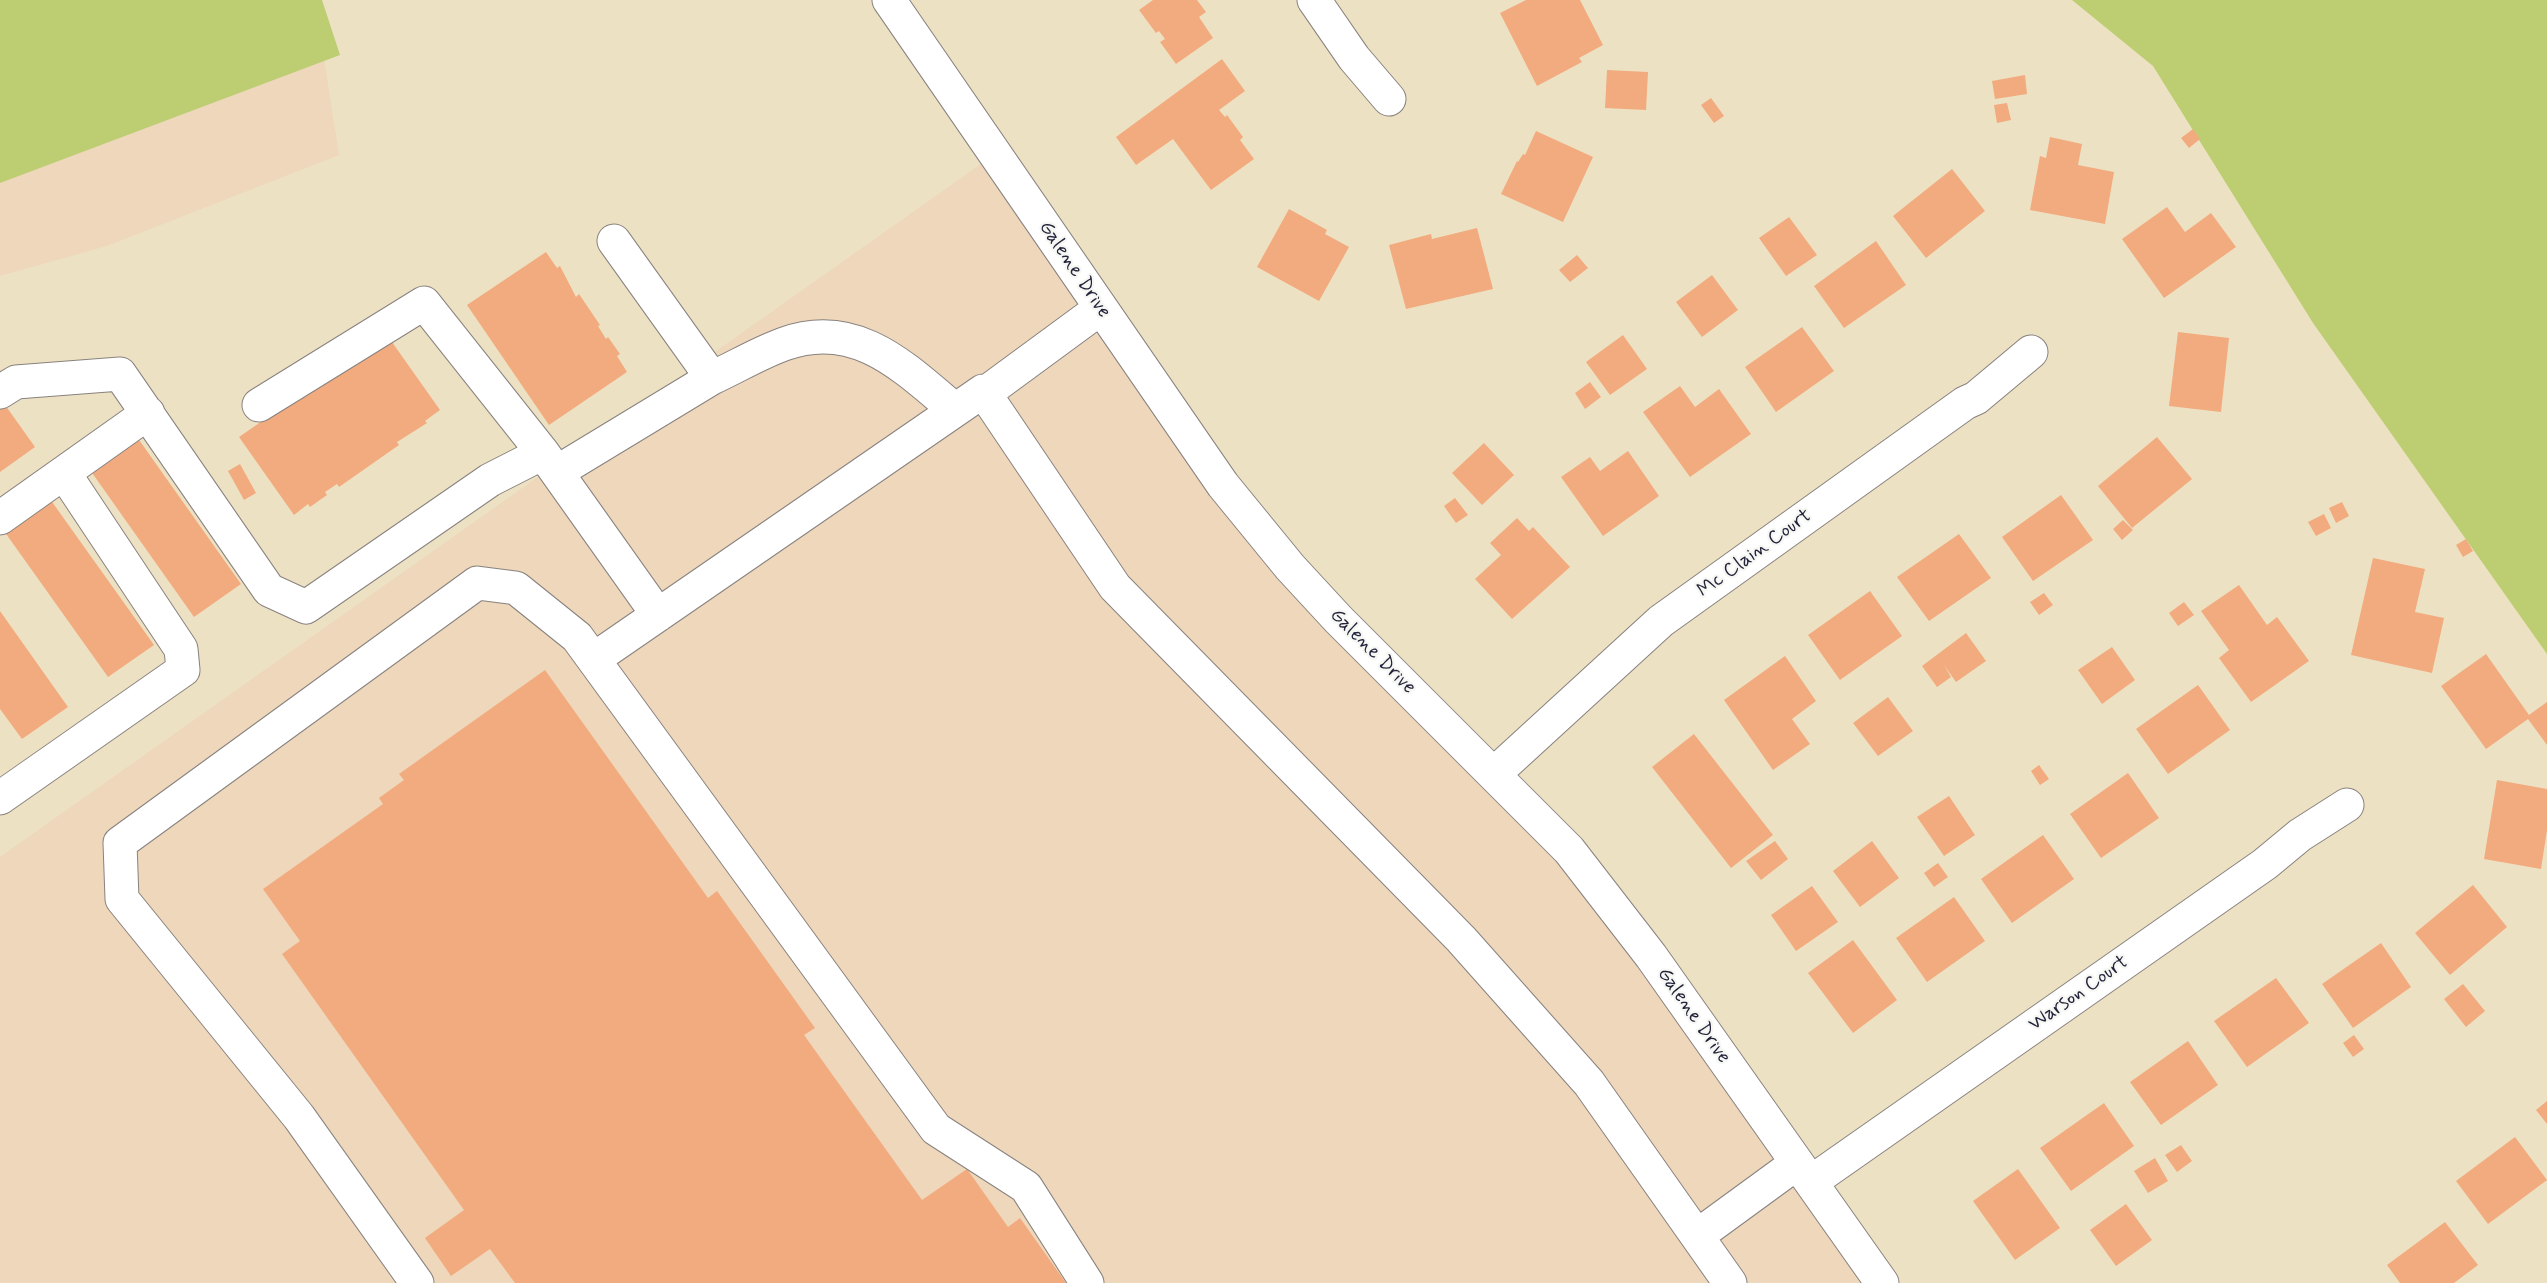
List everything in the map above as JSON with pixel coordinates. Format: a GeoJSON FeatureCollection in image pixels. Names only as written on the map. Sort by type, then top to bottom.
{"type":"FeatureCollection","features":[{"type":"Feature","properties":{"kind":"street","name":"Galene Drive"},"geometry":{"type":"LineString","coordinates":[[889,0],[1223,485],[1290,567],[1338,619],[1569,850],[1651,956],[1882,1283]]}},
{"type":"Feature","properties":{"kind":"street"},"geometry":{"type":"LineString","coordinates":[[1314,0],[1354,58],[1389,99]]}},
{"type":"Feature","properties":{"kind":"street"},"geometry":{"type":"LineString","coordinates":[[614,241],[712,378]]}},
{"type":"Feature","properties":{"kind":"street"},"geometry":{"type":"LineString","coordinates":[[259,405],[424,303],[550,463],[658,615]]}},
{"type":"Feature","properties":{"kind":"street"},"geometry":{"type":"LineString","coordinates":[[984,394],[1101,308]]}},
{"type":"Feature","properties":{"kind":"street"},"geometry":{"type":"LineString","coordinates":[[0,392],[16,382],[120,374],[269,590],[306,607],[490,480],[550,463],[712,378],[784,344],[822,335],[863,343],[901,365],[955,410]]}},
{"type":"Feature","properties":{"kind":"street","name":"Mc Clain Court"},"geometry":{"type":"LineString","coordinates":[[1494,774],[1661,621],[1965,403],[1976,398],[2031,352]]}},
{"type":"Feature","properties":{"kind":"street"},"geometry":{"type":"LineString","coordinates":[[594,659],[982,391],[1115,587],[1461,939],[1589,1083],[1730,1283]]}},
{"type":"Feature","properties":{"kind":"street"},"geometry":{"type":"LineString","coordinates":[[0,518],[148,413]]}},
{"type":"Feature","properties":{"kind":"street"},"geometry":{"type":"LineString","coordinates":[[0,798],[183,670],[181,648],[64,473]]}},
{"type":"Feature","properties":{"kind":"street"},"geometry":{"type":"LineString","coordinates":[[417,1283],[299,1117],[122,899],[120,843],[477,583],[516,588],[577,637],[936,1129],[1026,1187],[1087,1283]]}},
{"type":"Feature","properties":{"kind":"street","name":"Warson Court"},"geometry":{"type":"LineString","coordinates":[[1696,1236],[1804,1172],[2265,864],[2300,835],[2347,805]]}},
{"type":"Feature","properties":{"kind":"shaded area"},"geometry":{"type":"Polygon","coordinates":[[[0,0],[315,0],[339,155],[107,246],[0,276],[0,0]]]}},
{"type":"Feature","properties":{"kind":"shaded area"},"geometry":{"type":"Polygon","coordinates":[[[995,154],[1223,485],[1494,774],[1883,1283],[0,1283],[0,857],[995,154]]]}},
{"type":"Feature","properties":{"kind":"green space"},"geometry":{"type":"Polygon","coordinates":[[[0,0],[322,0],[340,55],[0,183],[0,0]]]}},
{"type":"Feature","properties":{"kind":"green space"},"geometry":{"type":"Polygon","coordinates":[[[2072,0],[2547,0],[2547,654],[2313,323],[2153,66],[2072,0]]]}},
{"type":"Feature","properties":{"kind":"building"},"geometry":{"type":"Polygon","coordinates":[[[1153,0],[1197,0],[1206,12],[1199,17],[1213,38],[1176,64],[1160,42],[1165,39],[1159,31],[1156,33],[1139,10],[1153,0]]]}},
{"type":"Feature","properties":{"kind":"building"},"geometry":{"type":"Polygon","coordinates":[[[1526,0],[1580,0],[1603,45],[1579,58],[1582,62],[1537,86],[1500,13],[1526,0]]]}},
{"type":"Feature","properties":{"kind":"building"},"geometry":{"type":"Polygon","coordinates":[[[1222,59],[1245,91],[1219,110],[1225,117],[1227,115],[1243,137],[1240,140],[1254,159],[1211,190],[1173,139],[1136,165],[1116,137],[1222,59]]]}},
{"type":"Feature","properties":{"kind":"building"},"geometry":{"type":"Polygon","coordinates":[[[1607,70],[1648,72],[1646,110],[1605,108],[1607,70]]]}},
{"type":"Feature","properties":{"kind":"building"},"geometry":{"type":"Polygon","coordinates":[[[2025,75],[2027,94],[1995,99],[1992,81],[2025,75]]]}},
{"type":"Feature","properties":{"kind":"building"},"geometry":{"type":"Polygon","coordinates":[[[1711,98],[1724,116],[1714,123],[1701,105],[1711,98]]]}},
{"type":"Feature","properties":{"kind":"building"},"geometry":{"type":"Polygon","coordinates":[[[2007,103],[2011,120],[1997,123],[1994,105],[2007,103]]]}},
{"type":"Feature","properties":{"kind":"building"},"geometry":{"type":"Polygon","coordinates":[[[2193,129],[2200,139],[2189,148],[2181,138],[2193,129]]]}},
{"type":"Feature","properties":{"kind":"building"},"geometry":{"type":"Polygon","coordinates":[[[1536,131],[1593,157],[1563,222],[1501,194],[1517,161],[1523,154],[1525,155],[1536,131]]]}},
{"type":"Feature","properties":{"kind":"building"},"geometry":{"type":"Polygon","coordinates":[[[2050,137],[2082,144],[2078,165],[2114,172],[2105,224],[2030,210],[2040,156],[2046,158],[2050,137]]]}},
{"type":"Feature","properties":{"kind":"building"},"geometry":{"type":"Polygon","coordinates":[[[1952,169],[1985,211],[1926,258],[1893,216],[1952,169]]]}},
{"type":"Feature","properties":{"kind":"building"},"geometry":{"type":"Polygon","coordinates":[[[2167,207],[2185,232],[2211,213],[2236,247],[2164,298],[2122,239],[2167,207]]]}},
{"type":"Feature","properties":{"kind":"building"},"geometry":{"type":"Polygon","coordinates":[[[1289,209],[1327,230],[1325,234],[1349,247],[1319,301],[1257,267],[1289,209]]]}},
{"type":"Feature","properties":{"kind":"building"},"geometry":{"type":"Polygon","coordinates":[[[1789,217],[1817,255],[1786,276],[1759,238],[1789,217]]]}},
{"type":"Feature","properties":{"kind":"building"},"geometry":{"type":"Polygon","coordinates":[[[1477,228],[1493,289],[1406,309],[1389,245],[1431,234],[1432,239],[1477,228]]]}},
{"type":"Feature","properties":{"kind":"building"},"geometry":{"type":"Polygon","coordinates":[[[1876,241],[1906,285],[1844,328],[1814,286],[1876,241]]]}},
{"type":"Feature","properties":{"kind":"building"},"geometry":{"type":"Polygon","coordinates":[[[546,252],[557,268],[560,266],[576,297],[579,294],[600,325],[598,326],[606,339],[608,337],[620,354],[617,356],[627,372],[549,425],[467,305],[546,252]]]}},
{"type":"Feature","properties":{"kind":"building"},"geometry":{"type":"Polygon","coordinates":[[[1577,255],[1588,268],[1570,282],[1559,270],[1577,255]]]}},
{"type":"Feature","properties":{"kind":"building"},"geometry":{"type":"Polygon","coordinates":[[[1712,275],[1738,310],[1702,337],[1676,302],[1712,275]]]}},
{"type":"Feature","properties":{"kind":"building"},"geometry":{"type":"Polygon","coordinates":[[[1802,327],[1834,371],[1776,412],[1745,367],[1802,327]]]}},
{"type":"Feature","properties":{"kind":"building"},"geometry":{"type":"Polygon","coordinates":[[[2178,332],[2229,338],[2221,412],[2169,406],[2178,332]]]}},
{"type":"Feature","properties":{"kind":"building"},"geometry":{"type":"Polygon","coordinates":[[[387,335],[440,410],[425,421],[427,423],[397,442],[399,445],[339,487],[337,484],[325,492],[327,495],[310,507],[308,504],[294,515],[239,437],[387,335]]]}},
{"type":"Feature","properties":{"kind":"building"},"geometry":{"type":"Polygon","coordinates":[[[1623,335],[1647,369],[1610,395],[1586,362],[1623,335]]]}},
{"type":"Feature","properties":{"kind":"building"},"geometry":{"type":"Polygon","coordinates":[[[1590,382],[1601,397],[1585,409],[1575,393],[1590,382]]]}},
{"type":"Feature","properties":{"kind":"building"},"geometry":{"type":"Polygon","coordinates":[[[1680,386],[1695,407],[1719,389],[1751,434],[1690,477],[1643,412],[1680,386]]]}},
{"type":"Feature","properties":{"kind":"building"},"geometry":{"type":"Polygon","coordinates":[[[3,402],[35,447],[0,472],[0,404],[3,402]]]}},
{"type":"Feature","properties":{"kind":"building"},"geometry":{"type":"Polygon","coordinates":[[[137,437],[241,584],[194,617],[90,470],[137,437]]]}},
{"type":"Feature","properties":{"kind":"building"},"geometry":{"type":"Polygon","coordinates":[[[2157,437],[2192,479],[2132,528],[2098,486],[2157,437]]]}},
{"type":"Feature","properties":{"kind":"building"},"geometry":{"type":"Polygon","coordinates":[[[1484,443],[1514,475],[1482,505],[1452,473],[1484,443]]]}},
{"type":"Feature","properties":{"kind":"building"},"geometry":{"type":"Polygon","coordinates":[[[1628,451],[1659,496],[1603,536],[1561,477],[1590,457],[1600,471],[1628,451]]]}},
{"type":"Feature","properties":{"kind":"building"},"geometry":{"type":"Polygon","coordinates":[[[240,464],[256,493],[244,500],[228,471],[240,464]]]}},
{"type":"Feature","properties":{"kind":"building"},"geometry":{"type":"Polygon","coordinates":[[[2061,495],[2093,540],[2033,581],[2002,537],[2061,495]]]}},
{"type":"Feature","properties":{"kind":"building"},"geometry":{"type":"Polygon","coordinates":[[[1455,498],[1468,515],[1456,523],[1444,506],[1455,498]]]}},
{"type":"Feature","properties":{"kind":"building"},"geometry":{"type":"Polygon","coordinates":[[[50,499],[154,645],[108,677],[4,531],[50,499]]]}},
{"type":"Feature","properties":{"kind":"building"},"geometry":{"type":"Polygon","coordinates":[[[2342,502],[2349,516],[2336,523],[2329,508],[2342,502]]]}},
{"type":"Feature","properties":{"kind":"building"},"geometry":{"type":"Polygon","coordinates":[[[2324,514],[2331,528],[2316,536],[2308,522],[2324,514]]]}},
{"type":"Feature","properties":{"kind":"building"},"geometry":{"type":"Polygon","coordinates":[[[1517,518],[1529,531],[1533,527],[1570,567],[1512,619],[1475,579],[1501,555],[1490,543],[1517,518]]]}},
{"type":"Feature","properties":{"kind":"building"},"geometry":{"type":"Polygon","coordinates":[[[2123,520],[2133,530],[2122,540],[2113,529],[2123,520]]]}},
{"type":"Feature","properties":{"kind":"building"},"geometry":{"type":"Polygon","coordinates":[[[1959,534],[1991,578],[1929,621],[1897,577],[1959,534]]]}},
{"type":"Feature","properties":{"kind":"building"},"geometry":{"type":"Polygon","coordinates":[[[2466,539],[2473,551],[2463,557],[2456,545],[2466,539]]]}},
{"type":"Feature","properties":{"kind":"building"},"geometry":{"type":"Polygon","coordinates":[[[2373,558],[2425,569],[2415,612],[2444,618],[2432,673],[2351,655],[2373,558]]]}},
{"type":"Feature","properties":{"kind":"building"},"geometry":{"type":"Polygon","coordinates":[[[2239,585],[2267,625],[2277,617],[2309,661],[2251,702],[2219,658],[2229,650],[2201,611],[2239,585]]]}},
{"type":"Feature","properties":{"kind":"building"},"geometry":{"type":"Polygon","coordinates":[[[1870,591],[1902,636],[1840,680],[1808,635],[1870,591]]]}},
{"type":"Feature","properties":{"kind":"building"},"geometry":{"type":"Polygon","coordinates":[[[2044,593],[2053,605],[2039,615],[2030,602],[2044,593]]]}},
{"type":"Feature","properties":{"kind":"building"},"geometry":{"type":"Polygon","coordinates":[[[2184,602],[2194,615],[2178,626],[2169,613],[2184,602]]]}},
{"type":"Feature","properties":{"kind":"building"},"geometry":{"type":"Polygon","coordinates":[[[0,611],[68,707],[22,739],[0,709],[0,611]]]}},
{"type":"Feature","properties":{"kind":"building"},"geometry":{"type":"Polygon","coordinates":[[[1966,633],[1986,661],[1956,682],[1944,665],[1951,677],[1937,687],[1922,666],[1966,633]]]}},
{"type":"Feature","properties":{"kind":"building"},"geometry":{"type":"Polygon","coordinates":[[[2112,647],[2135,680],[2102,704],[2078,670],[2112,647]]]}},
{"type":"Feature","properties":{"kind":"building"},"geometry":{"type":"Polygon","coordinates":[[[2486,654],[2529,715],[2547,702],[2547,745],[2528,719],[2486,749],[2441,686],[2486,654]]]}},
{"type":"Feature","properties":{"kind":"building"},"geometry":{"type":"Polygon","coordinates":[[[1785,656],[1816,701],[1792,719],[1810,744],[1773,770],[1724,700],[1785,656]]]}},
{"type":"Feature","properties":{"kind":"building"},"geometry":{"type":"Polygon","coordinates":[[[545,670],[708,898],[717,891],[815,1028],[804,1035],[922,1200],[967,1169],[1008,1227],[1020,1218],[1066,1283],[515,1283],[490,1249],[451,1276],[425,1238],[464,1210],[282,954],[300,941],[263,889],[383,804],[379,798],[404,780],[399,774],[545,670]]]}},
{"type":"Feature","properties":{"kind":"building"},"geometry":{"type":"Polygon","coordinates":[[[2198,685],[2230,730],[2168,774],[2136,729],[2198,685]]]}},
{"type":"Feature","properties":{"kind":"building"},"geometry":{"type":"Polygon","coordinates":[[[1888,697],[1913,731],[1878,756],[1853,723],[1888,697]]]}},
{"type":"Feature","properties":{"kind":"building"},"geometry":{"type":"Polygon","coordinates":[[[1694,734],[1773,835],[1731,868],[1652,767],[1694,734]]]}},
{"type":"Feature","properties":{"kind":"building"},"geometry":{"type":"Polygon","coordinates":[[[2039,765],[2049,779],[2040,785],[2031,771],[2039,765]]]}},
{"type":"Feature","properties":{"kind":"building"},"geometry":{"type":"Polygon","coordinates":[[[2128,773],[2159,818],[2101,858],[2070,814],[2128,773]]]}},
{"type":"Feature","properties":{"kind":"building"},"geometry":{"type":"Polygon","coordinates":[[[2497,780],[2547,789],[2547,830],[2541,869],[2484,859],[2497,780]]]}},
{"type":"Feature","properties":{"kind":"building"},"geometry":{"type":"Polygon","coordinates":[[[1949,796],[1975,835],[1944,856],[1917,817],[1949,796]]]}},
{"type":"Feature","properties":{"kind":"building"},"geometry":{"type":"Polygon","coordinates":[[[2043,835],[2074,879],[2012,923],[1981,879],[2043,835]]]}},
{"type":"Feature","properties":{"kind":"building"},"geometry":{"type":"Polygon","coordinates":[[[1775,841],[1788,859],[1761,880],[1746,861],[1775,841]]]}},
{"type":"Feature","properties":{"kind":"building"},"geometry":{"type":"Polygon","coordinates":[[[1872,841],[1899,878],[1860,907],[1833,871],[1872,841]]]}},
{"type":"Feature","properties":{"kind":"building"},"geometry":{"type":"Polygon","coordinates":[[[1938,863],[1948,877],[1934,887],[1924,873],[1938,863]]]}},
{"type":"Feature","properties":{"kind":"building"},"geometry":{"type":"Polygon","coordinates":[[[2473,885],[2507,927],[2450,975],[2415,933],[2473,885]]]}},
{"type":"Feature","properties":{"kind":"building"},"geometry":{"type":"Polygon","coordinates":[[[1812,886],[1838,922],[1796,951],[1771,915],[1812,886]]]}},
{"type":"Feature","properties":{"kind":"building"},"geometry":{"type":"Polygon","coordinates":[[[1954,897],[1985,941],[1927,982],[1896,938],[1954,897]]]}},
{"type":"Feature","properties":{"kind":"building"},"geometry":{"type":"Polygon","coordinates":[[[1853,940],[1897,1000],[1853,1033],[1808,973],[1853,940]]]}},
{"type":"Feature","properties":{"kind":"building"},"geometry":{"type":"Polygon","coordinates":[[[2381,943],[2411,987],[2353,1028],[2322,984],[2381,943]]]}},
{"type":"Feature","properties":{"kind":"building"},"geometry":{"type":"Polygon","coordinates":[[[2276,978],[2309,1023],[2247,1067],[2214,1021],[2276,978]]]}},
{"type":"Feature","properties":{"kind":"building"},"geometry":{"type":"Polygon","coordinates":[[[2463,984],[2485,1011],[2466,1027],[2444,999],[2463,984]]]}},
{"type":"Feature","properties":{"kind":"building"},"geometry":{"type":"Polygon","coordinates":[[[2354,1035],[2364,1049],[2353,1057],[2343,1043],[2354,1035]]]}},
{"type":"Feature","properties":{"kind":"building"},"geometry":{"type":"Polygon","coordinates":[[[2188,1041],[2218,1085],[2161,1125],[2130,1082],[2188,1041]]]}},
{"type":"Feature","properties":{"kind":"building"},"geometry":{"type":"Polygon","coordinates":[[[2547,1101],[2547,1124],[2536,1110],[2547,1101]]]}},
{"type":"Feature","properties":{"kind":"building"},"geometry":{"type":"Polygon","coordinates":[[[2104,1103],[2134,1146],[2071,1191],[2040,1148],[2104,1103]]]}},
{"type":"Feature","properties":{"kind":"building"},"geometry":{"type":"Polygon","coordinates":[[[2515,1137],[2547,1180],[2488,1224],[2456,1181],[2515,1137]]]}},
{"type":"Feature","properties":{"kind":"building"},"geometry":{"type":"Polygon","coordinates":[[[2181,1145],[2192,1161],[2177,1172],[2165,1155],[2181,1145]]]}},
{"type":"Feature","properties":{"kind":"building"},"geometry":{"type":"Polygon","coordinates":[[[2155,1158],[2168,1181],[2148,1193],[2134,1171],[2155,1158]]]}},
{"type":"Feature","properties":{"kind":"building"},"geometry":{"type":"Polygon","coordinates":[[[2018,1169],[2060,1228],[2015,1260],[1973,1201],[2018,1169]]]}},
{"type":"Feature","properties":{"kind":"building"},"geometry":{"type":"Polygon","coordinates":[[[2126,1204],[2152,1240],[2116,1266],[2090,1230],[2126,1204]]]}},
{"type":"Feature","properties":{"kind":"building"},"geometry":{"type":"Polygon","coordinates":[[[2445,1222],[2478,1265],[2454,1283],[2400,1283],[2387,1265],[2445,1222]]]}}]}
